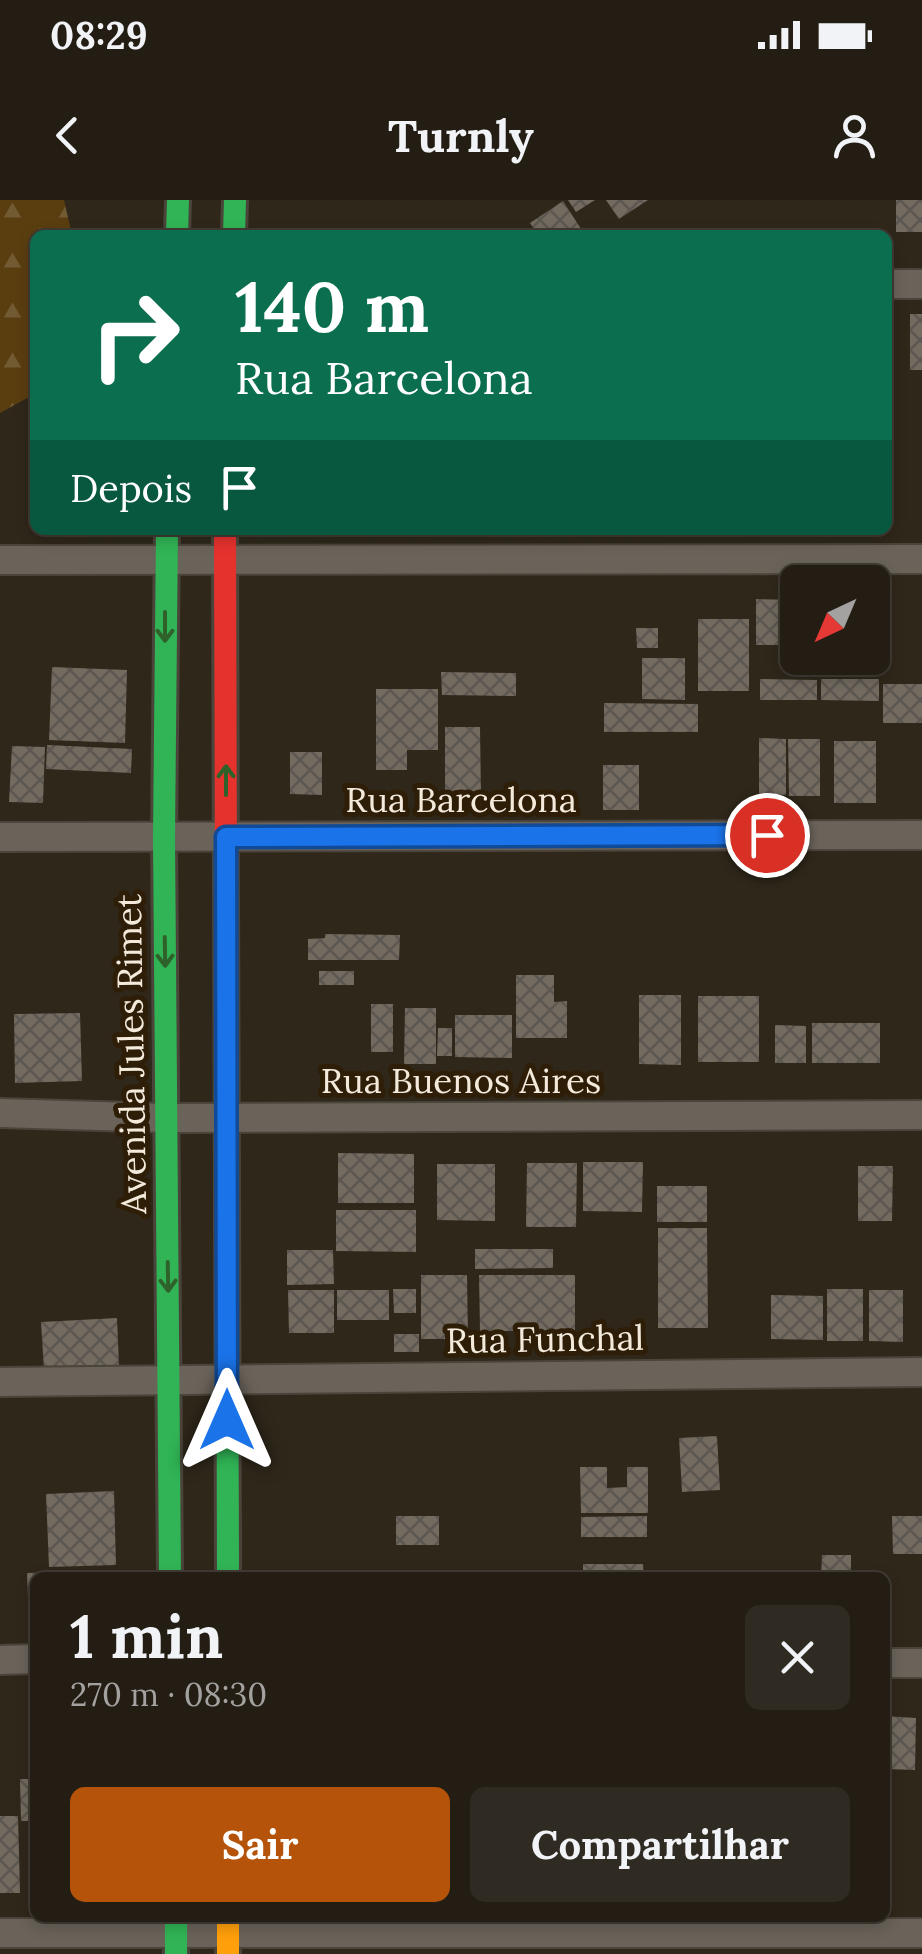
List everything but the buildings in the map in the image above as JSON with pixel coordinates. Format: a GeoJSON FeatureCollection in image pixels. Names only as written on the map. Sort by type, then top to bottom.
{"type":"FeatureCollection","features":[{"type":"Feature","properties":{"kind":"main road"},"geometry":{"type":"LineString","coordinates":[[177,230],[178,200]]}},
{"type":"Feature","properties":{"kind":"main road"},"geometry":{"type":"LineString","coordinates":[[234,230],[235,200]]}},
{"type":"Feature","properties":{"kind":"main road","name":"Avenida Jules Rimet"},"geometry":{"type":"LineString","coordinates":[[167,535],[164,837],[170,1572]]}},
{"type":"Feature","properties":{"kind":"main road"},"geometry":{"type":"LineString","coordinates":[[225,535],[228,1572]]}},
{"type":"Feature","properties":{"kind":"street"},"geometry":{"type":"LineString","coordinates":[[892,284],[922,284]]}},
{"type":"Feature","properties":{"kind":"street"},"geometry":{"type":"LineString","coordinates":[[0,560],[922,559]]}},
{"type":"Feature","properties":{"kind":"street","name":"Rua Barcelona"},"geometry":{"type":"LineString","coordinates":[[0,837],[922,835]]}},
{"type":"Feature","properties":{"kind":"street","name":"Rua Buenos Aires"},"geometry":{"type":"LineString","coordinates":[[0,1113],[166,1118],[922,1116]]}},
{"type":"Feature","properties":{"kind":"street","name":"Rua Funchal"},"geometry":{"type":"LineString","coordinates":[[0,1382],[922,1372]]}},
{"type":"Feature","properties":{"kind":"street"},"geometry":{"type":"LineString","coordinates":[[0,1660],[30,1659]]}},
{"type":"Feature","properties":{"kind":"street"},"geometry":{"type":"LineString","coordinates":[[890,1662],[922,1663]]}},
{"type":"Feature","properties":{"kind":"street"},"geometry":{"type":"LineString","coordinates":[[0,1933],[922,1933]]}},
{"type":"Feature","properties":{"kind":"green space"},"geometry":{"type":"Polygon","coordinates":[[[0,200],[64,200],[71,230],[30,230],[30,395],[0,413],[0,200]]]}},
{"type":"Feature","properties":{"kind":"traffic: fast"},"geometry":{"type":"LineString","coordinates":[[177,230],[178,200]]}},
{"type":"Feature","properties":{"kind":"traffic: fast"},"geometry":{"type":"LineString","coordinates":[[234,230],[235,200]]}},
{"type":"Feature","properties":{"kind":"traffic: fast"},"geometry":{"type":"LineString","coordinates":[[167,535],[164,837],[170,1572]]}},
{"type":"Feature","properties":{"kind":"traffic: fast"},"geometry":{"type":"LineString","coordinates":[[227,1197],[228,1572]]}},
{"type":"Feature","properties":{"kind":"traffic: fast"},"geometry":{"type":"LineString","coordinates":[[176,1922],[176,1954]]}},
{"type":"Feature","properties":{"kind":"traffic: slow"},"geometry":{"type":"LineString","coordinates":[[226,888],[227,1197]]}},
{"type":"Feature","properties":{"kind":"traffic: slow"},"geometry":{"type":"LineString","coordinates":[[228,1922],[228,1954]]}},
{"type":"Feature","properties":{"kind":"traffic: jam"},"geometry":{"type":"LineString","coordinates":[[225,535],[226,888]]}},
{"type":"Feature","properties":{"kind":"route"},"geometry":{"type":"LineString","coordinates":[[227,1420],[226,837],[767,835]]}}]}
